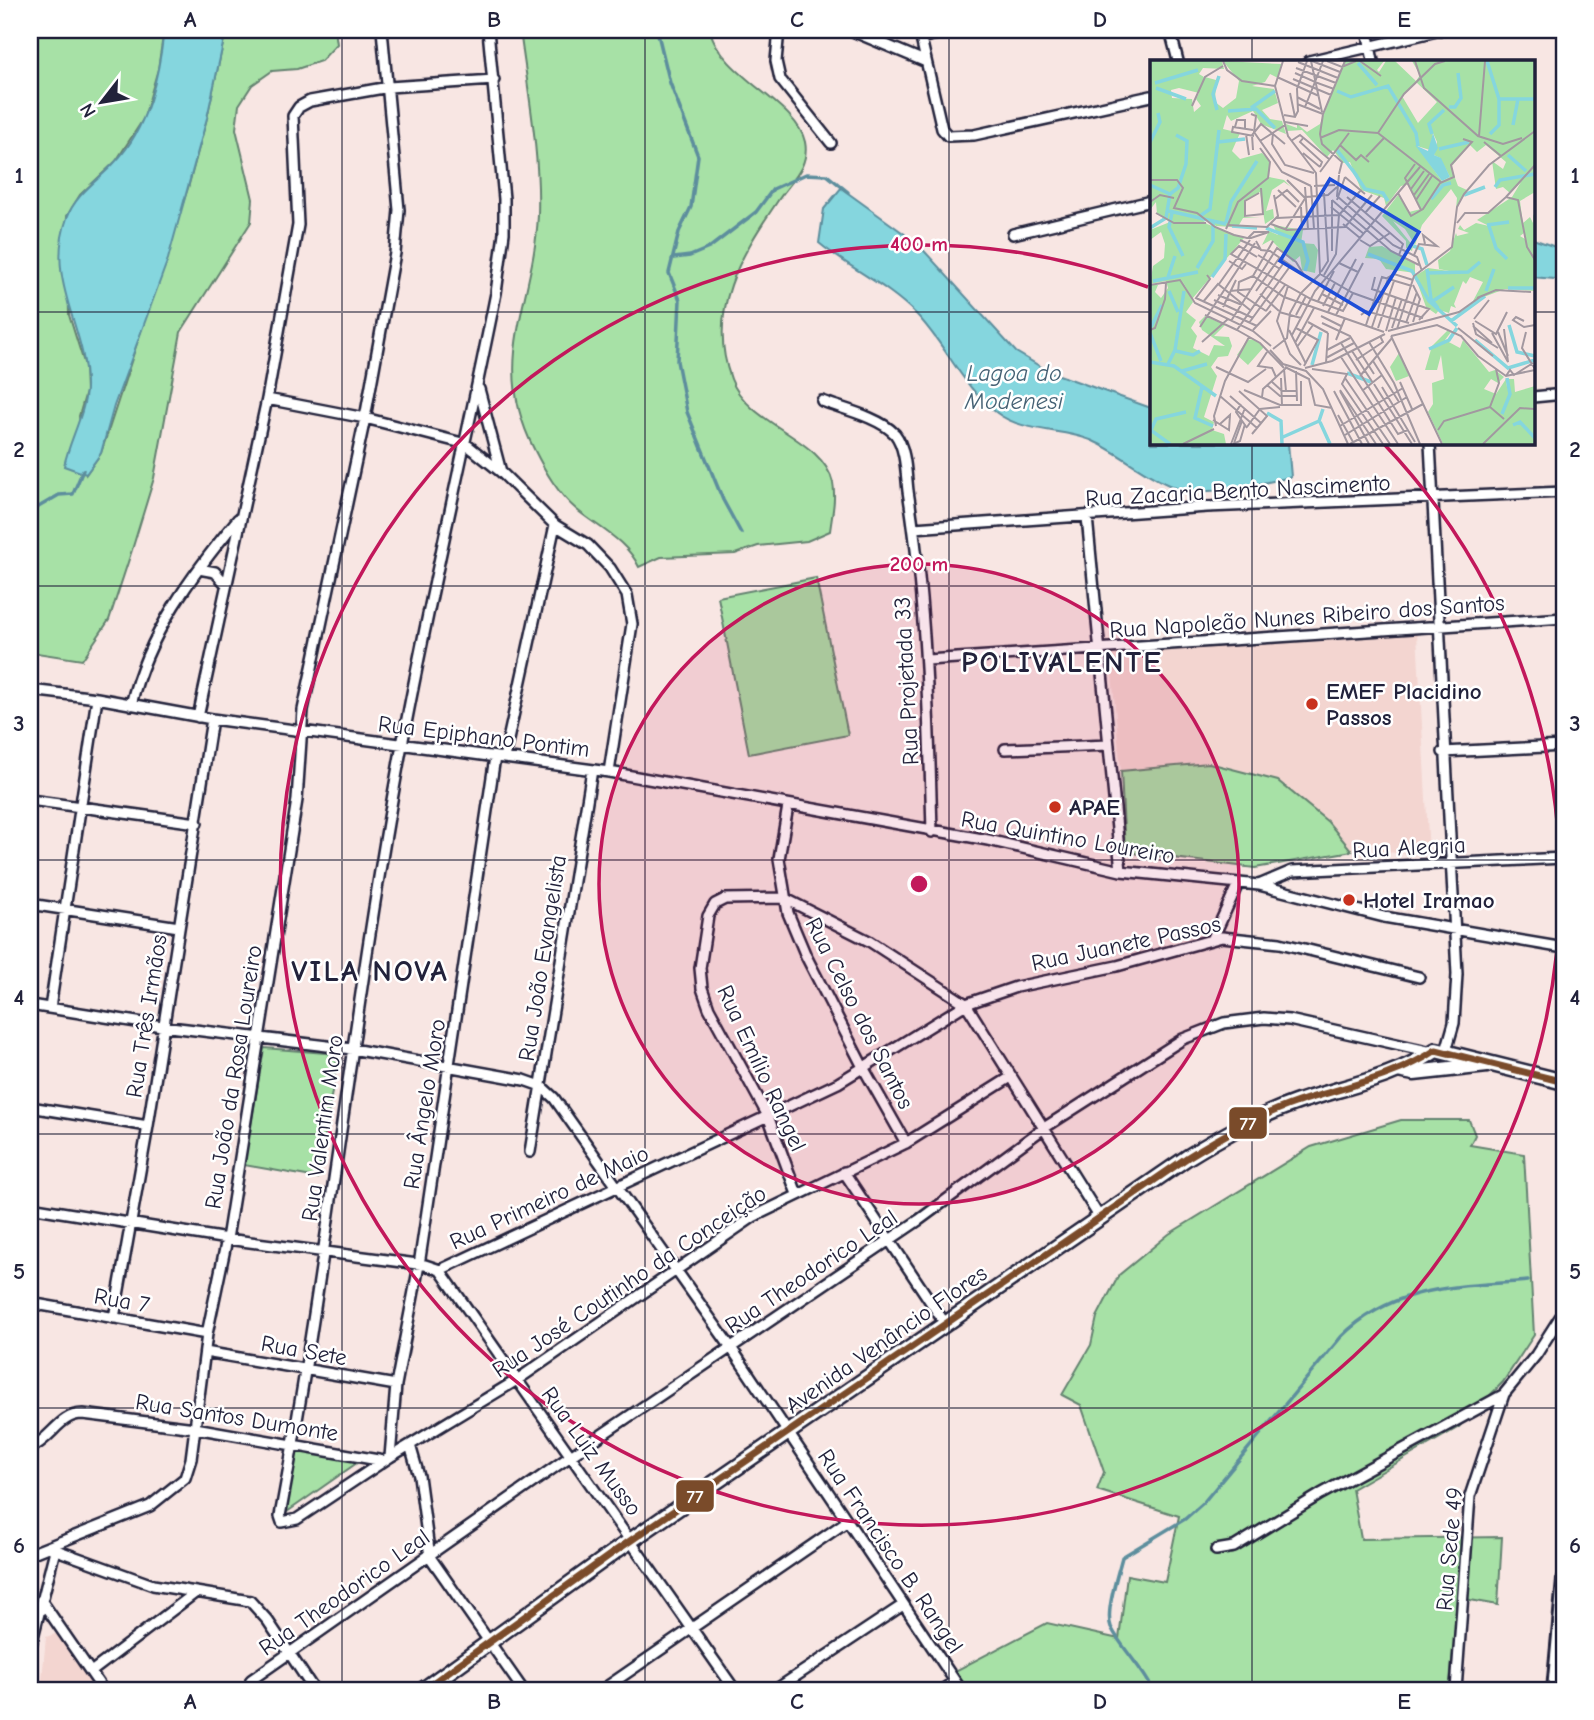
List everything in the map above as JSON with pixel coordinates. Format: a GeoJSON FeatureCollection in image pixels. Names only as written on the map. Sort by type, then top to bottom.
{"type":"FeatureCollection","features":[{"type":"Feature","properties":{"kind":"main road","name":"Avenida Venâncio Flores"},"geometry":{"type":"LineString","coordinates":[[423,1690],[632,1541],[1100,1218],[1234,1130],[1294,1104],[1398,1070],[1414,1073],[1441,1055],[1564,1082]]}},
{"type":"Feature","properties":{"kind":"street","name":"Rua João da Rosa Loureiro"},"geometry":{"type":"LineString","coordinates":[[30,1554],[52,1548],[150,1506],[185,1478],[195,1428],[207,1334],[227,1239],[297,800],[307,685],[365,418],[395,253],[399,210],[382,30]]}},
{"type":"Feature","properties":{"kind":"street","name":"Rua Valentim Moro"},"geometry":{"type":"LineString","coordinates":[[280,1516],[324,1253],[352,1049],[402,745],[496,293],[504,233],[504,199],[488,30]]}},
{"type":"Feature","properties":{"kind":"street"},"geometry":{"type":"LineString","coordinates":[[779,30],[776,61],[780,79],[831,143]]}},
{"type":"Feature","properties":{"kind":"street"},"geometry":{"type":"LineString","coordinates":[[849,30],[924,61]]}},
{"type":"Feature","properties":{"kind":"street"},"geometry":{"type":"LineString","coordinates":[[955,30],[920,34],[924,61],[942,129],[948,136],[974,135],[1150,96]]}},
{"type":"Feature","properties":{"kind":"street"},"geometry":{"type":"LineString","coordinates":[[1170,30],[1178,60]]}},
{"type":"Feature","properties":{"kind":"street"},"geometry":{"type":"LineString","coordinates":[[1367,30],[1373,60]]}},
{"type":"Feature","properties":{"kind":"street"},"geometry":{"type":"LineString","coordinates":[[1314,60],[1441,30]]}},
{"type":"Feature","properties":{"kind":"street"},"geometry":{"type":"LineString","coordinates":[[198,717],[239,518],[267,399],[298,225],[293,116],[299,107],[310,101],[389,87],[494,80]]}},
{"type":"Feature","properties":{"kind":"street"},"geometry":{"type":"LineString","coordinates":[[1013,234],[1150,201]]}},
{"type":"Feature","properties":{"kind":"street"},"geometry":{"type":"LineString","coordinates":[[478,384],[501,472]]}},
{"type":"Feature","properties":{"kind":"street"},"geometry":{"type":"LineString","coordinates":[[1534,397],[1564,394]]}},
{"type":"Feature","properties":{"kind":"street"},"geometry":{"type":"LineString","coordinates":[[267,399],[365,418],[466,444],[501,472],[555,525],[588,545],[610,568],[627,595],[632,624],[609,772]]}},
{"type":"Feature","properties":{"kind":"street","name":"Rua Projetada 33"},"geometry":{"type":"LineString","coordinates":[[822,401],[876,423],[896,436],[904,460],[914,528],[927,660],[932,832]]}},
{"type":"Feature","properties":{"kind":"street"},"geometry":{"type":"LineString","coordinates":[[1430,444],[1443,752],[1454,932],[1455,1008],[1441,1055]]}},
{"type":"Feature","properties":{"kind":"street","name":"Rua Zacaria Bento Nascimento"},"geometry":{"type":"LineString","coordinates":[[914,528],[1207,507],[1431,500],[1564,492]]}},
{"type":"Feature","properties":{"kind":"street"},"geometry":{"type":"LineString","coordinates":[[1087,517],[1102,648],[1121,871]]}},
{"type":"Feature","properties":{"kind":"street"},"geometry":{"type":"LineString","coordinates":[[131,705],[146,655],[199,569],[239,518]]}},
{"type":"Feature","properties":{"kind":"street","name":"Rua Ângelo Moro"},"geometry":{"type":"LineString","coordinates":[[387,1459],[396,1385],[419,1265],[500,757],[555,525]]}},
{"type":"Feature","properties":{"kind":"street"},"geometry":{"type":"LineString","coordinates":[[199,569],[215,572],[226,584]]}},
{"type":"Feature","properties":{"kind":"street","name":"Rua Napoleão Nunes Ribeiro dos Santos"},"geometry":{"type":"LineString","coordinates":[[927,660],[1564,618]]}},
{"type":"Feature","properties":{"kind":"street","name":"Rua Epiphano Pontim"},"geometry":{"type":"LineString","coordinates":[[30,691],[97,698],[198,717],[302,732],[609,772],[932,832]]}},
{"type":"Feature","properties":{"kind":"street"},"geometry":{"type":"LineString","coordinates":[[50,1008],[97,698]]}},
{"type":"Feature","properties":{"kind":"street","name":"Rua Três Irmãos"},"geometry":{"type":"LineString","coordinates":[[114,1318],[148,1126],[212,719]]}},
{"type":"Feature","properties":{"kind":"street"},"geometry":{"type":"LineString","coordinates":[[1005,749],[1109,745]]}},
{"type":"Feature","properties":{"kind":"street"},"geometry":{"type":"LineString","coordinates":[[1443,752],[1564,746]]}},
{"type":"Feature","properties":{"kind":"street","name":"Rua João Evangelista"},"geometry":{"type":"LineString","coordinates":[[530,1152],[592,770]]}},
{"type":"Feature","properties":{"kind":"street"},"geometry":{"type":"LineString","coordinates":[[30,800],[197,823]]}},
{"type":"Feature","properties":{"kind":"street","name":"Rua Celso dos Santos"},"geometry":{"type":"LineString","coordinates":[[788,806],[779,842],[784,898],[806,956],[864,1069],[906,1143]]}},
{"type":"Feature","properties":{"kind":"street","name":"Rua Quintino Loureiro"},"geometry":{"type":"LineString","coordinates":[[932,832],[989,840],[1121,871],[1259,885],[1345,908],[1454,932],[1564,948]]}},
{"type":"Feature","properties":{"kind":"street","name":"Rua Alegria"},"geometry":{"type":"LineString","coordinates":[[1259,885],[1292,871],[1564,858]]}},
{"type":"Feature","properties":{"kind":"street"},"geometry":{"type":"LineString","coordinates":[[1213,938],[1238,884]]}},
{"type":"Feature","properties":{"kind":"street","name":"Rua Emílio Rangel"},"geometry":{"type":"LineString","coordinates":[[784,898],[733,898],[715,904],[708,916],[700,968],[702,988],[709,1008],[768,1116],[797,1194]]}},
{"type":"Feature","properties":{"kind":"street"},"geometry":{"type":"LineString","coordinates":[[784,898],[869,941],[966,1004],[1100,1218]]}},
{"type":"Feature","properties":{"kind":"street"},"geometry":{"type":"LineString","coordinates":[[30,904],[66,912],[179,927]]}},
{"type":"Feature","properties":{"kind":"street","name":"Rua Juanete Passos"},"geometry":{"type":"LineString","coordinates":[[966,1004],[1016,987],[1117,966],[1213,938],[1280,943],[1419,977]]}},
{"type":"Feature","properties":{"kind":"street"},"geometry":{"type":"LineString","coordinates":[[30,1004],[162,1026],[352,1049],[524,1080],[541,1086]]}},
{"type":"Feature","properties":{"kind":"street","name":"Rua Primeiro de Maio"},"geometry":{"type":"LineString","coordinates":[[30,1207],[440,1270],[864,1069],[966,1004]]}},
{"type":"Feature","properties":{"kind":"street","name":"Rua Theodorico Leal"},"geometry":{"type":"LineString","coordinates":[[251,1680],[572,1455],[889,1241],[1044,1128],[1184,1039],[1224,1023],[1264,1018],[1289,1020],[1441,1055]]}},
{"type":"Feature","properties":{"kind":"street","name":"Rua José Coutinho da Conceição"},"geometry":{"type":"LineString","coordinates":[[280,1516],[282,1522],[296,1519],[387,1459],[517,1380],[675,1268],[753,1217],[906,1143],[1011,1077]]}},
{"type":"Feature","properties":{"kind":"street","name":"Rua Francisco B. Rangel"},"geometry":{"type":"LineString","coordinates":[[541,1086],[554,1098],[732,1349],[961,1690]]}},
{"type":"Feature","properties":{"kind":"street"},"geometry":{"type":"LineString","coordinates":[[30,1107],[148,1126]]}},
{"type":"Feature","properties":{"kind":"street"},"geometry":{"type":"LineString","coordinates":[[844,1172],[946,1325]]}},
{"type":"Feature","properties":{"kind":"street","name":"Rua Luiz Musso"},"geometry":{"type":"LineString","coordinates":[[440,1270],[735,1690]]}},
{"type":"Feature","properties":{"kind":"street","name":"Rua 7"},"geometry":{"type":"LineString","coordinates":[[30,1303],[207,1334]]}},
{"type":"Feature","properties":{"kind":"street","name":"Rua Sede 49"},"geometry":{"type":"LineString","coordinates":[[1456,1690],[1470,1496],[1504,1394],[1536,1355],[1564,1311]]}},
{"type":"Feature","properties":{"kind":"street","name":"Rua Sete"},"geometry":{"type":"LineString","coordinates":[[205,1352],[396,1385]]}},
{"type":"Feature","properties":{"kind":"street"},"geometry":{"type":"LineString","coordinates":[[1216,1550],[1234,1546],[1321,1494],[1504,1394]]}},
{"type":"Feature","properties":{"kind":"street","name":"Rua Santos Dumonte"},"geometry":{"type":"LineString","coordinates":[[34,1446],[54,1433],[65,1418],[83,1415],[195,1428],[387,1459]]}},
{"type":"Feature","properties":{"kind":"street"},"geometry":{"type":"LineString","coordinates":[[410,1445],[419,1476],[430,1557],[523,1690]]}},
{"type":"Feature","properties":{"kind":"street"},"geometry":{"type":"LineString","coordinates":[[602,1690],[846,1522]]}},
{"type":"Feature","properties":{"kind":"street"},"geometry":{"type":"LineString","coordinates":[[30,1649],[52,1548],[117,1574],[195,1593],[250,1601],[268,1621],[314,1690]]}},
{"type":"Feature","properties":{"kind":"street"},"geometry":{"type":"LineString","coordinates":[[1553,1690],[1560,1648],[1564,1580]]}},
{"type":"Feature","properties":{"kind":"street"},"geometry":{"type":"LineString","coordinates":[[91,1672],[195,1593]]}},
{"type":"Feature","properties":{"kind":"street"},"geometry":{"type":"LineString","coordinates":[[41,1600],[103,1690]]}},
{"type":"Feature","properties":{"kind":"street"},"geometry":{"type":"LineString","coordinates":[[775,1690],[904,1605]]}},
{"type":"Feature","properties":{"kind":"street"},"geometry":{"type":"LineString","coordinates":[[942,1690],[955,1681]]}},
{"type":"Feature","properties":{"kind":"shaded area","name":"EMEF Placidino Passos"},"geometry":{"type":"Polygon","coordinates":[[[1417,633],[1429,854],[1352,851],[1328,822],[1209,763],[1121,771],[1110,652],[1417,633]]]}},
{"type":"Feature","properties":{"kind":"shaded area"},"geometry":{"type":"Polygon","coordinates":[[[58,1633],[95,1690],[41,1690],[46,1637],[58,1633]]]}},
{"type":"Feature","properties":{"kind":"green space"},"geometry":{"type":"Polygon","coordinates":[[[30,30],[164,30],[158,69],[144,118],[116,161],[80,195],[67,216],[69,315],[85,366],[86,392],[79,416],[86,474],[101,453],[188,188],[207,118],[226,30],[335,30],[337,44],[321,61],[297,69],[272,71],[252,85],[239,105],[236,129],[253,199],[251,222],[181,332],[154,478],[109,620],[82,660],[30,652],[30,30]]]}},
{"type":"Feature","properties":{"kind":"green space"},"geometry":{"type":"Polygon","coordinates":[[[520,30],[710,30],[728,61],[799,128],[805,142],[805,159],[740,263],[725,307],[724,354],[731,379],[740,395],[753,409],[815,454],[826,468],[834,489],[830,531],[807,541],[758,546],[735,554],[661,557],[639,567],[627,549],[570,504],[547,474],[521,417],[515,388],[514,359],[535,247],[538,215],[535,146],[520,30]]]}},
{"type":"Feature","properties":{"kind":"green space"},"geometry":{"type":"Polygon","coordinates":[[[816,578],[848,735],[749,754],[718,597],[816,578]]]}},
{"type":"Feature","properties":{"kind":"green space"},"geometry":{"type":"Polygon","coordinates":[[[1209,763],[1278,781],[1328,822],[1352,851],[1255,868],[1125,852],[1121,771],[1209,763]]]}},
{"type":"Feature","properties":{"kind":"green space"},"geometry":{"type":"Polygon","coordinates":[[[264,1048],[338,1054],[318,1178],[244,1165],[264,1048]]]}},
{"type":"Feature","properties":{"kind":"green space"},"geometry":{"type":"Polygon","coordinates":[[[1401,1120],[1469,1120],[1475,1135],[1470,1145],[1524,1154],[1534,1335],[1503,1382],[1459,1427],[1352,1489],[1361,1539],[1502,1537],[1498,1605],[1459,1598],[1449,1690],[968,1690],[955,1671],[1047,1623],[1119,1639],[1127,1575],[1165,1582],[1179,1516],[1097,1490],[1104,1472],[1081,1405],[1062,1395],[1091,1345],[1097,1317],[1119,1275],[1169,1234],[1311,1147],[1401,1120]]]}},
{"type":"Feature","properties":{"kind":"green space"},"geometry":{"type":"Polygon","coordinates":[[[294,1449],[361,1460],[287,1512],[294,1449]]]}},
{"type":"Feature","properties":{"kind":"water"},"geometry":{"type":"Polygon","coordinates":[[[164,30],[226,30],[207,118],[168,259],[114,406],[101,453],[86,474],[64,466],[83,408],[86,389],[81,346],[63,284],[61,241],[71,209],[115,162],[144,117],[155,83],[164,30]]]}},
{"type":"Feature","properties":{"kind":"water","name":"Lagoa do Modenesi"},"geometry":{"type":"Polygon","coordinates":[[[841,188],[917,243],[1016,352],[1048,371],[1150,408],[1150,444],[1288,444],[1291,477],[1232,488],[1187,491],[1154,478],[1093,441],[1007,419],[974,391],[937,339],[906,304],[819,243],[824,209],[841,188]]]}},
{"type":"Feature","properties":{"kind":"water"},"geometry":{"type":"Polygon","coordinates":[[[1534,239],[1564,250],[1564,280],[1534,277],[1534,239]]]}},
{"type":"Feature","properties":{"kind":"waterway"},"geometry":{"type":"LineString","coordinates":[[657,30],[670,83],[698,156],[691,207],[679,232],[669,273],[680,300],[677,361],[687,412],[723,500],[741,533]]}},
{"type":"Feature","properties":{"kind":"waterway"},"geometry":{"type":"LineString","coordinates":[[674,258],[690,256],[709,248],[756,212],[773,189],[806,174],[827,175],[848,192]]}},
{"type":"Feature","properties":{"kind":"waterway"},"geometry":{"type":"LineString","coordinates":[[30,512],[59,495],[73,494],[83,470]]}},
{"type":"Feature","properties":{"kind":"waterway"},"geometry":{"type":"LineString","coordinates":[[1153,1690],[1111,1627],[1111,1602],[1122,1557],[1185,1519],[1203,1503],[1341,1337],[1361,1320],[1383,1307],[1428,1291],[1528,1281]]}},
{"type":"Feature","properties":{"kind":"transit line","name":"77"},"geometry":{"type":"LineString","coordinates":[[423,1690],[614,1552],[1188,1157],[1240,1127],[1295,1103],[1386,1075],[1436,1050],[1564,1082]]}},
{"type":"Feature","properties":{"kind":"place","name":"EMEF Placidino Passos"},"geometry":{"type":"Point","coordinates":[1312,704]}},
{"type":"Feature","properties":{"kind":"place","name":"APAE"},"geometry":{"type":"Point","coordinates":[1055,807]}},
{"type":"Feature","properties":{"kind":"place","name":"Hotel Iramao"},"geometry":{"type":"Point","coordinates":[1349,900]}},
{"type":"Feature","properties":{"kind":"district","name":"POLIVALENTE"},"geometry":{"type":"Point","coordinates":[1062,662]}},
{"type":"Feature","properties":{"kind":"district","name":"VILA NOVA"},"geometry":{"type":"Point","coordinates":[370,971]}}]}
